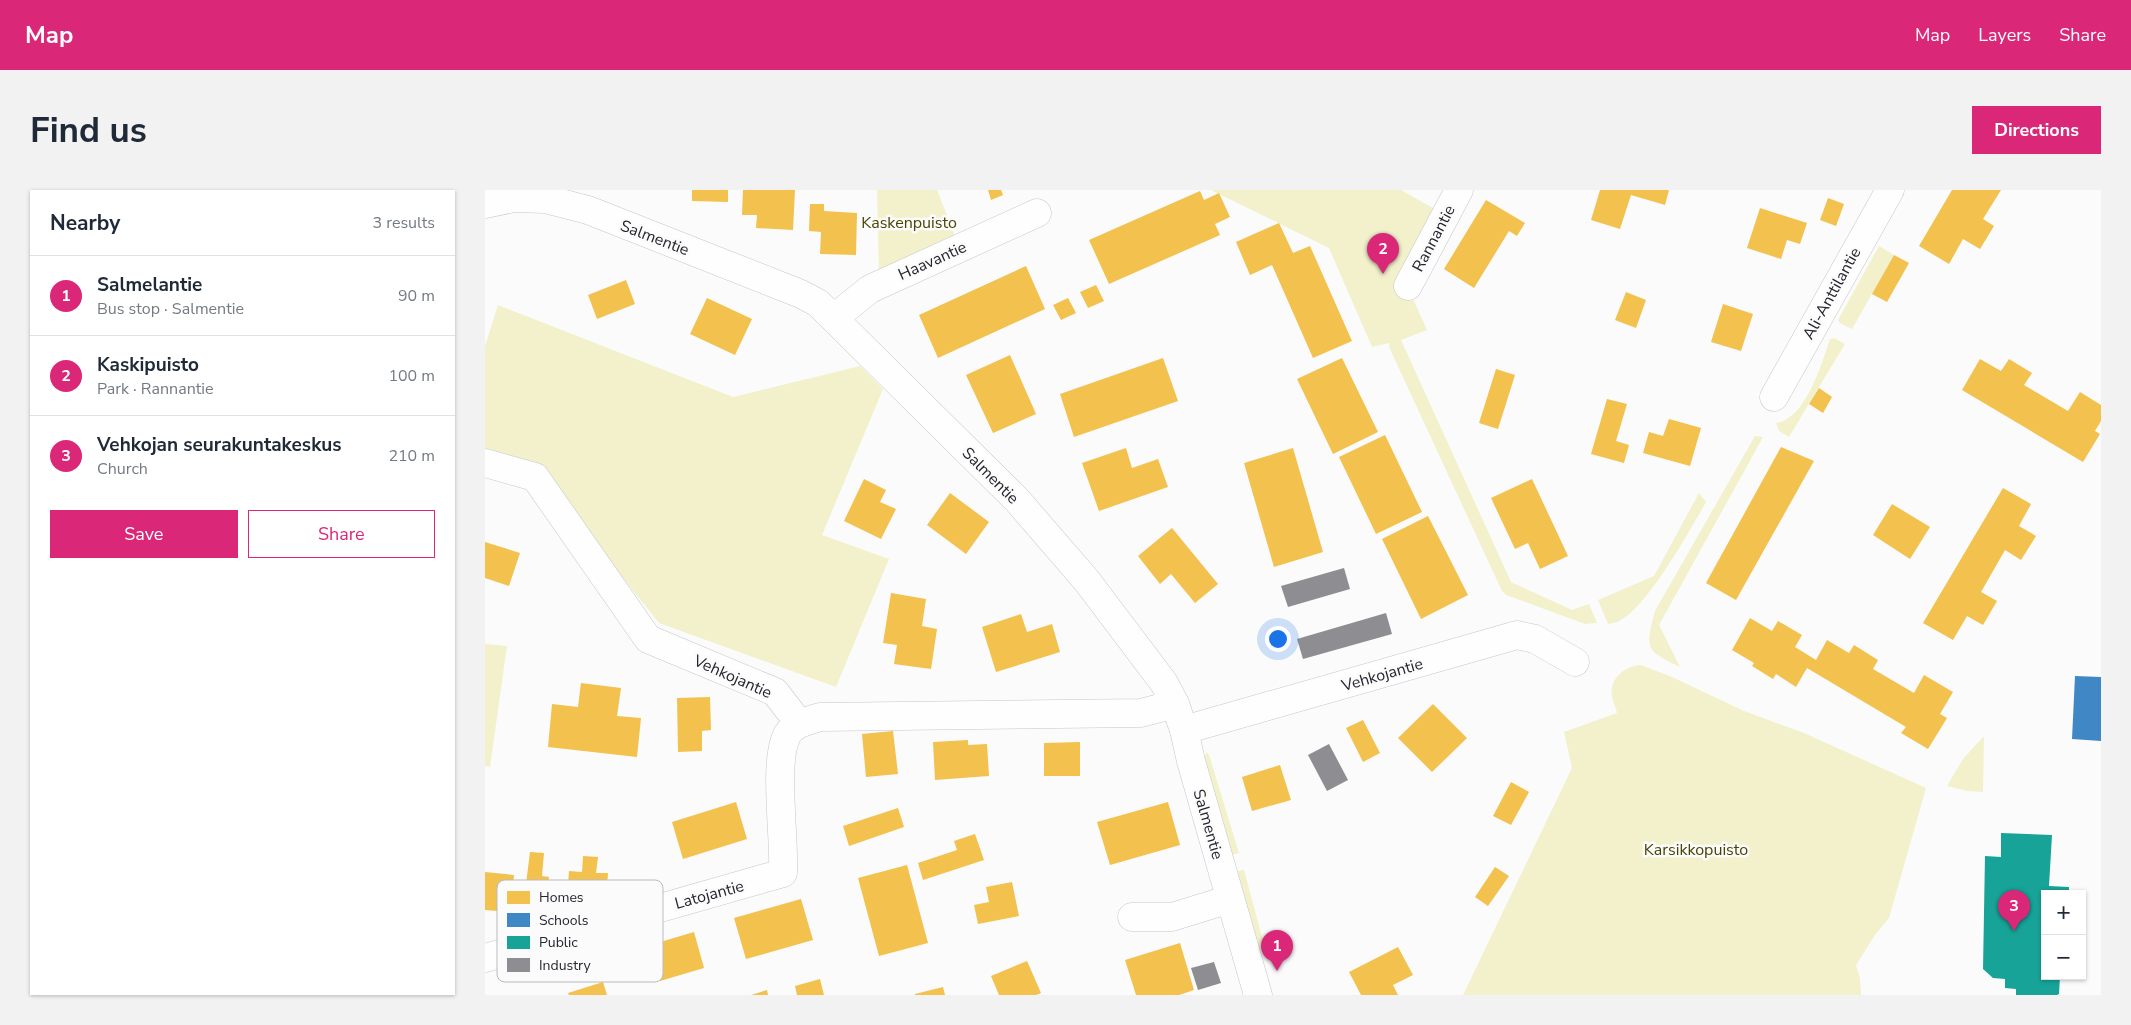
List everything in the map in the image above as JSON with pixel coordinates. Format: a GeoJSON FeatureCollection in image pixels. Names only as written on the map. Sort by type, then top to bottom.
{"type":"FeatureCollection","features":[{"type":"Feature","properties":{"kind":"street","name":"Rannantie"},"geometry":{"type":"LineString","coordinates":[[1408,286],[1459,190]]}},
{"type":"Feature","properties":{"kind":"street","name":"Ali-Anttilantie"},"geometry":{"type":"LineString","coordinates":[[1774,397],[1890,190]]}},
{"type":"Feature","properties":{"kind":"street","name":"Salmentie"},"geometry":{"type":"LineString","coordinates":[[492,198],[545,199],[588,210],[801,294],[818,303],[1017,500],[1087,581],[1164,683],[1175,704],[1184,730],[1191,761],[1258,995]]}},
{"type":"Feature","properties":{"kind":"street","name":"Haavantie"},"geometry":{"type":"LineString","coordinates":[[834,318],[870,289],[1037,212]]}},
{"type":"Feature","properties":{"kind":"street","name":"Vehkojantie"},"geometry":{"type":"LineString","coordinates":[[485,462],[535,477],[648,639],[775,692],[799,723]]}},
{"type":"Feature","properties":{"kind":"street","name":"Vehkojantie"},"geometry":{"type":"LineString","coordinates":[[1184,730],[1517,635],[1535,639],[1575,662]]}},
{"type":"Feature","properties":{"kind":"street"},"geometry":{"type":"LineString","coordinates":[[799,723],[820,717],[1141,713],[1175,704]]}},
{"type":"Feature","properties":{"kind":"street","name":"Latojantie"},"geometry":{"type":"LineString","coordinates":[[663,907],[783,872],[785,851],[780,769],[781,752],[788,734],[799,723]]}},
{"type":"Feature","properties":{"kind":"street"},"geometry":{"type":"LineString","coordinates":[[1132,917],[1172,917],[1230,899]]}},
{"type":"Feature","properties":{"kind":"green space","name":"Kaskenpuisto"},"geometry":{"type":"Polygon","coordinates":[[[877,190],[937,190],[955,236],[879,273],[877,190]]]}},
{"type":"Feature","properties":{"kind":"green space"},"geometry":{"type":"Polygon","coordinates":[[[1211,190],[1401,190],[1452,219],[1448,237],[1413,299],[1427,330],[1401,340],[1511,582],[1572,610],[1589,604],[1597,623],[1585,624],[1506,595],[1502,591],[1389,347],[1389,343],[1372,347],[1329,248],[1211,190]]]}},
{"type":"Feature","properties":{"kind":"green space"},"geometry":{"type":"Polygon","coordinates":[[[1879,246],[1894,255],[1852,329],[1838,320],[1879,246]]]}},
{"type":"Feature","properties":{"kind":"green space"},"geometry":{"type":"Polygon","coordinates":[[[498,305],[733,397],[860,366],[883,389],[822,535],[889,559],[836,687],[659,623],[532,464],[485,452],[485,346],[498,305]]]}},
{"type":"Feature","properties":{"kind":"green space"},"geometry":{"type":"Polygon","coordinates":[[[1834,338],[1845,344],[1789,437],[1779,431],[1776,423],[1786,420],[1796,412],[1804,401],[1817,375],[1830,339],[1834,338]]]}},
{"type":"Feature","properties":{"kind":"green space"},"geometry":{"type":"Polygon","coordinates":[[[1755,436],[1763,437],[1659,625],[1680,667],[1654,652],[1651,647],[1649,641],[1655,611],[1755,436]]]}},
{"type":"Feature","properties":{"kind":"green space"},"geometry":{"type":"Polygon","coordinates":[[[1699,493],[1706,502],[1679,549],[1655,585],[1630,613],[1618,622],[1608,624],[1598,600],[1654,576],[1699,493]]]}},
{"type":"Feature","properties":{"kind":"green space"},"geometry":{"type":"Polygon","coordinates":[[[485,644],[507,646],[490,767],[485,766],[485,644]]]}},
{"type":"Feature","properties":{"kind":"green space","name":"Karsikkopuisto"},"geometry":{"type":"Polygon","coordinates":[[[1641,665],[1672,677],[1744,711],[1804,733],[1926,788],[1889,918],[1875,935],[1856,965],[1860,979],[1861,995],[1463,995],[1572,768],[1564,732],[1617,713],[1612,697],[1613,684],[1619,674],[1629,668],[1641,665]]]}},
{"type":"Feature","properties":{"kind":"green space"},"geometry":{"type":"Polygon","coordinates":[[[1984,736],[1983,792],[1967,791],[1947,786],[1963,759],[1984,736]]]}},
{"type":"Feature","properties":{"kind":"green space"},"geometry":{"type":"Polygon","coordinates":[[[1207,752],[1239,853],[1231,855],[1204,758],[1207,752]]]}},
{"type":"Feature","properties":{"kind":"green space"},"geometry":{"type":"Polygon","coordinates":[[[1244,870],[1265,948],[1259,949],[1237,874],[1238,871],[1244,870]]]}},
{"type":"Feature","properties":{"kind":"building: Homes"},"geometry":{"type":"Polygon","coordinates":[[[692,190],[728,190],[728,202],[692,201],[692,190]]]}},
{"type":"Feature","properties":{"kind":"building: Homes"},"geometry":{"type":"Polygon","coordinates":[[[743,190],[795,190],[793,230],[756,228],[757,215],[742,215],[743,190]]]}},
{"type":"Feature","properties":{"kind":"building: Homes"},"geometry":{"type":"Polygon","coordinates":[[[988,190],[1001,190],[1003,195],[991,200],[988,190]]]}},
{"type":"Feature","properties":{"kind":"building: Homes"},"geometry":{"type":"Polygon","coordinates":[[[1600,190],[1669,190],[1665,205],[1631,195],[1620,229],[1591,220],[1600,190]]]}},
{"type":"Feature","properties":{"kind":"building: Homes"},"geometry":{"type":"Polygon","coordinates":[[[1952,190],[2001,190],[1983,219],[1994,226],[1980,249],[1963,239],[1949,264],[1919,246],[1952,190]]]}},
{"type":"Feature","properties":{"kind":"building: Homes"},"geometry":{"type":"Polygon","coordinates":[[[1200,191],[1204,200],[1219,193],[1230,217],[1215,224],[1220,235],[1109,284],[1089,240],[1200,191]]]}},
{"type":"Feature","properties":{"kind":"building: Homes"},"geometry":{"type":"Polygon","coordinates":[[[1828,198],[1844,204],[1836,226],[1820,220],[1828,198]]]}},
{"type":"Feature","properties":{"kind":"building: Homes"},"geometry":{"type":"Polygon","coordinates":[[[1486,200],[1525,223],[1517,236],[1509,231],[1474,288],[1444,269],[1486,200]]]}},
{"type":"Feature","properties":{"kind":"building: Homes"},"geometry":{"type":"Polygon","coordinates":[[[810,204],[824,204],[824,211],[857,213],[856,255],[820,254],[821,232],[809,231],[810,204]]]}},
{"type":"Feature","properties":{"kind":"building: Homes"},"geometry":{"type":"Polygon","coordinates":[[[1760,208],[1807,223],[1800,244],[1787,240],[1781,259],[1747,248],[1760,208]]]}},
{"type":"Feature","properties":{"kind":"building: Homes"},"geometry":{"type":"Polygon","coordinates":[[[1279,223],[1293,253],[1310,246],[1352,341],[1313,358],[1272,265],[1250,275],[1236,242],[1279,223]]]}},
{"type":"Feature","properties":{"kind":"building: Homes"},"geometry":{"type":"Polygon","coordinates":[[[1894,255],[1909,263],[1887,302],[1872,294],[1894,255]]]}},
{"type":"Feature","properties":{"kind":"building: Homes"},"geometry":{"type":"Polygon","coordinates":[[[1026,266],[1045,309],[938,358],[919,315],[1026,266]]]}},
{"type":"Feature","properties":{"kind":"building: Homes"},"geometry":{"type":"Polygon","coordinates":[[[626,280],[635,304],[597,319],[588,295],[626,280]]]}},
{"type":"Feature","properties":{"kind":"building: Homes"},"geometry":{"type":"Polygon","coordinates":[[[1096,285],[1104,301],[1088,308],[1080,292],[1096,285]]]}},
{"type":"Feature","properties":{"kind":"building: Homes"},"geometry":{"type":"Polygon","coordinates":[[[1626,292],[1646,300],[1636,328],[1615,320],[1626,292]]]}},
{"type":"Feature","properties":{"kind":"building: Homes"},"geometry":{"type":"Polygon","coordinates":[[[707,298],[752,319],[735,355],[690,334],[707,298]]]}},
{"type":"Feature","properties":{"kind":"building: Homes"},"geometry":{"type":"Polygon","coordinates":[[[1068,298],[1076,313],[1061,320],[1053,305],[1068,298]]]}},
{"type":"Feature","properties":{"kind":"building: Homes"},"geometry":{"type":"Polygon","coordinates":[[[1723,304],[1753,314],[1741,351],[1711,342],[1723,304]]]}},
{"type":"Feature","properties":{"kind":"building: Homes"},"geometry":{"type":"Polygon","coordinates":[[[1010,355],[1036,414],[993,433],[966,375],[1010,355]]]}},
{"type":"Feature","properties":{"kind":"building: Homes"},"geometry":{"type":"Polygon","coordinates":[[[1163,358],[1178,401],[1074,437],[1060,394],[1163,358]]]}},
{"type":"Feature","properties":{"kind":"building: Homes"},"geometry":{"type":"Polygon","coordinates":[[[1342,358],[1378,432],[1333,454],[1297,379],[1342,358]]]}},
{"type":"Feature","properties":{"kind":"building: Homes"},"geometry":{"type":"Polygon","coordinates":[[[1980,359],[2001,371],[2009,359],[2032,373],[2024,385],[2068,411],[2080,392],[2101,405],[2101,421],[2095,431],[2100,434],[2083,462],[1962,390],[1980,359]]]}},
{"type":"Feature","properties":{"kind":"building: Homes"},"geometry":{"type":"Polygon","coordinates":[[[1496,369],[1515,375],[1498,429],[1479,423],[1496,369]]]}},
{"type":"Feature","properties":{"kind":"building: Homes"},"geometry":{"type":"Polygon","coordinates":[[[1819,388],[1832,397],[1823,413],[1809,404],[1819,388]]]}},
{"type":"Feature","properties":{"kind":"building: Homes"},"geometry":{"type":"Polygon","coordinates":[[[1607,399],[1627,404],[1616,441],[1629,445],[1624,463],[1591,454],[1607,399]]]}},
{"type":"Feature","properties":{"kind":"building: Homes"},"geometry":{"type":"Polygon","coordinates":[[[1669,419],[1701,428],[1690,466],[1643,453],[1649,432],[1663,436],[1669,419]]]}},
{"type":"Feature","properties":{"kind":"building: Homes"},"geometry":{"type":"Polygon","coordinates":[[[1385,435],[1422,512],[1376,534],[1339,457],[1385,435]]]}},
{"type":"Feature","properties":{"kind":"building: Homes"},"geometry":{"type":"Polygon","coordinates":[[[1781,447],[1814,461],[1736,600],[1706,583],[1781,447]]]}},
{"type":"Feature","properties":{"kind":"building: Homes"},"geometry":{"type":"Polygon","coordinates":[[[1126,448],[1132,468],[1158,459],[1168,487],[1099,511],[1082,463],[1126,448]]]}},
{"type":"Feature","properties":{"kind":"building: Homes"},"geometry":{"type":"Polygon","coordinates":[[[1293,448],[1323,552],[1274,567],[1244,463],[1293,448]]]}},
{"type":"Feature","properties":{"kind":"building: Homes"},"geometry":{"type":"Polygon","coordinates":[[[864,479],[886,490],[880,502],[896,509],[881,539],[844,521],[864,479]]]}},
{"type":"Feature","properties":{"kind":"building: Homes"},"geometry":{"type":"Polygon","coordinates":[[[1532,479],[1568,556],[1540,569],[1528,543],[1515,549],[1491,498],[1532,479]]]}},
{"type":"Feature","properties":{"kind":"building: Homes"},"geometry":{"type":"Polygon","coordinates":[[[2003,488],[2031,504],[2019,526],[2036,536],[2021,560],[2005,550],[1981,592],[1997,601],[1983,625],[1967,616],[1953,640],[1923,623],[2003,488]]]}},
{"type":"Feature","properties":{"kind":"building: Homes"},"geometry":{"type":"Polygon","coordinates":[[[950,493],[989,522],[966,554],[927,525],[950,493]]]}},
{"type":"Feature","properties":{"kind":"building: Homes"},"geometry":{"type":"Polygon","coordinates":[[[1892,504],[1930,527],[1910,559],[1873,535],[1892,504]]]}},
{"type":"Feature","properties":{"kind":"building: Homes"},"geometry":{"type":"Polygon","coordinates":[[[1428,516],[1468,595],[1421,619],[1382,539],[1428,516]]]}},
{"type":"Feature","properties":{"kind":"building: Homes"},"geometry":{"type":"Polygon","coordinates":[[[1172,528],[1218,584],[1195,603],[1171,574],[1160,584],[1138,556],[1172,528]]]}},
{"type":"Feature","properties":{"kind":"building: Homes"},"geometry":{"type":"Polygon","coordinates":[[[485,542],[520,553],[509,586],[485,578],[485,542]]]}},
{"type":"Feature","properties":{"kind":"building: Homes"},"geometry":{"type":"Polygon","coordinates":[[[891,593],[926,599],[922,626],[937,629],[931,669],[894,664],[897,645],[883,643],[891,593]]]}},
{"type":"Feature","properties":{"kind":"building: Homes"},"geometry":{"type":"Polygon","coordinates":[[[1021,614],[1027,632],[1052,624],[1060,652],[996,672],[982,627],[1021,614]]]}},
{"type":"Feature","properties":{"kind":"building: Homes"},"geometry":{"type":"Polygon","coordinates":[[[1750,618],[1772,631],[1778,621],[1802,635],[1795,647],[1816,660],[1827,640],[1849,653],[1854,645],[1878,660],[1873,669],[1914,693],[1924,675],[1953,692],[1940,714],[1947,718],[1928,749],[1901,733],[1906,727],[1807,668],[1796,687],[1776,674],[1773,679],[1752,666],[1754,663],[1732,650],[1750,618]]]}},
{"type":"Feature","properties":{"kind":"building: Homes"},"geometry":{"type":"Polygon","coordinates":[[[581,683],[621,688],[617,716],[641,718],[637,757],[548,747],[552,704],[578,707],[581,683]]]}},
{"type":"Feature","properties":{"kind":"building: Homes"},"geometry":{"type":"Polygon","coordinates":[[[710,697],[711,730],[702,731],[702,751],[678,752],[677,698],[710,697]]]}},
{"type":"Feature","properties":{"kind":"building: Homes"},"geometry":{"type":"Polygon","coordinates":[[[1433,704],[1467,738],[1432,772],[1398,738],[1433,704]]]}},
{"type":"Feature","properties":{"kind":"building: Homes"},"geometry":{"type":"Polygon","coordinates":[[[1363,720],[1380,753],[1363,762],[1346,728],[1363,720]]]}},
{"type":"Feature","properties":{"kind":"building: Homes"},"geometry":{"type":"Polygon","coordinates":[[[893,731],[898,774],[866,777],[862,734],[893,731]]]}},
{"type":"Feature","properties":{"kind":"building: Homes"},"geometry":{"type":"Polygon","coordinates":[[[968,740],[968,745],[987,744],[989,776],[935,780],[933,742],[968,740]]]}},
{"type":"Feature","properties":{"kind":"building: Homes"},"geometry":{"type":"Polygon","coordinates":[[[1080,742],[1080,776],[1044,776],[1044,743],[1080,742]]]}},
{"type":"Feature","properties":{"kind":"building: Homes"},"geometry":{"type":"Polygon","coordinates":[[[1280,765],[1291,800],[1252,811],[1242,777],[1280,765]]]}},
{"type":"Feature","properties":{"kind":"building: Homes"},"geometry":{"type":"Polygon","coordinates":[[[1511,782],[1529,792],[1511,825],[1493,816],[1511,782]]]}},
{"type":"Feature","properties":{"kind":"building: Homes"},"geometry":{"type":"Polygon","coordinates":[[[736,802],[747,839],[683,859],[672,822],[736,802]]]}},
{"type":"Feature","properties":{"kind":"building: Homes"},"geometry":{"type":"Polygon","coordinates":[[[1168,802],[1180,845],[1110,865],[1097,822],[1168,802]]]}},
{"type":"Feature","properties":{"kind":"building: Homes"},"geometry":{"type":"Polygon","coordinates":[[[898,808],[904,827],[849,846],[843,826],[898,808]]]}},
{"type":"Feature","properties":{"kind":"building: Homes"},"geometry":{"type":"Polygon","coordinates":[[[975,834],[984,860],[923,880],[918,863],[957,850],[954,841],[975,834]]]}},
{"type":"Feature","properties":{"kind":"building: Homes"},"geometry":{"type":"Polygon","coordinates":[[[530,852],[544,853],[542,876],[549,877],[549,880],[526,880],[530,852]]]}},
{"type":"Feature","properties":{"kind":"building: Homes"},"geometry":{"type":"Polygon","coordinates":[[[583,856],[598,857],[596,873],[608,873],[608,880],[568,880],[569,871],[582,872],[583,856]]]}},
{"type":"Feature","properties":{"kind":"building: Homes"},"geometry":{"type":"Polygon","coordinates":[[[907,865],[928,943],[879,956],[858,878],[907,865]]]}},
{"type":"Feature","properties":{"kind":"building: Homes"},"geometry":{"type":"Polygon","coordinates":[[[1495,867],[1509,876],[1488,906],[1475,897],[1495,867]]]}},
{"type":"Feature","properties":{"kind":"building: Homes"},"geometry":{"type":"Polygon","coordinates":[[[485,872],[514,875],[513,880],[497,880],[497,911],[485,910],[485,872]]]}},
{"type":"Feature","properties":{"kind":"building: Homes"},"geometry":{"type":"Polygon","coordinates":[[[1012,882],[1019,916],[978,924],[974,905],[989,902],[986,887],[1012,882]]]}},
{"type":"Feature","properties":{"kind":"building: Homes"},"geometry":{"type":"Polygon","coordinates":[[[801,899],[813,940],[746,959],[734,918],[801,899]]]}},
{"type":"Feature","properties":{"kind":"building: Homes"},"geometry":{"type":"Polygon","coordinates":[[[694,932],[704,968],[663,980],[663,941],[694,932]]]}},
{"type":"Feature","properties":{"kind":"building: Homes"},"geometry":{"type":"Polygon","coordinates":[[[1180,943],[1194,990],[1179,995],[1136,995],[1125,960],[1180,943]]]}},
{"type":"Feature","properties":{"kind":"building: Homes"},"geometry":{"type":"Polygon","coordinates":[[[1398,947],[1413,975],[1393,985],[1398,995],[1361,995],[1349,972],[1398,947]]]}},
{"type":"Feature","properties":{"kind":"building: Homes"},"geometry":{"type":"Polygon","coordinates":[[[1027,961],[1041,993],[1036,995],[999,995],[991,976],[1027,961]]]}},
{"type":"Feature","properties":{"kind":"building: Homes"},"geometry":{"type":"Polygon","coordinates":[[[820,979],[824,995],[797,995],[795,986],[820,979]]]}},
{"type":"Feature","properties":{"kind":"building: Homes"},"geometry":{"type":"Polygon","coordinates":[[[603,982],[607,995],[569,995],[568,993],[603,982]]]}},
{"type":"Feature","properties":{"kind":"building: Homes"},"geometry":{"type":"Polygon","coordinates":[[[943,987],[945,995],[915,995],[915,994],[943,987]]]}},
{"type":"Feature","properties":{"kind":"building: Homes"},"geometry":{"type":"Polygon","coordinates":[[[767,990],[768,995],[751,995],[767,990]]]}},
{"type":"Feature","properties":{"kind":"building: Schools"},"geometry":{"type":"Polygon","coordinates":[[[2075,676],[2101,677],[2101,741],[2072,739],[2075,676]]]}},
{"type":"Feature","properties":{"kind":"building: Public"},"geometry":{"type":"Polygon","coordinates":[[[2001,833],[2052,835],[2049,886],[2069,887],[2069,890],[2041,890],[2041,980],[2060,980],[2059,994],[2057,995],[2016,995],[2016,989],[2005,988],[2005,979],[1993,978],[1983,969],[1985,856],[2001,857],[2001,833]]]}},
{"type":"Feature","properties":{"kind":"building: Industry"},"geometry":{"type":"Polygon","coordinates":[[[1344,568],[1350,589],[1288,607],[1281,586],[1344,568]]]}},
{"type":"Feature","properties":{"kind":"building: Industry"},"geometry":{"type":"Polygon","coordinates":[[[1386,613],[1392,634],[1303,659],[1297,639],[1386,613]]]}},
{"type":"Feature","properties":{"kind":"building: Industry"},"geometry":{"type":"Polygon","coordinates":[[[1329,744],[1348,780],[1327,791],[1308,755],[1329,744]]]}},
{"type":"Feature","properties":{"kind":"building: Industry"},"geometry":{"type":"Polygon","coordinates":[[[1214,962],[1221,983],[1198,990],[1191,968],[1214,962]]]}},
{"type":"Feature","properties":{"kind":"place","name":"Kaskipuisto"},"geometry":{"type":"Point","coordinates":[1383,274]}},
{"type":"Feature","properties":{"kind":"place","name":"Vehkojan seurakuntakeskus"},"geometry":{"type":"Point","coordinates":[2014,931]}},
{"type":"Feature","properties":{"kind":"place","name":"Salmelantie"},"geometry":{"type":"Point","coordinates":[1277,971]}}]}
